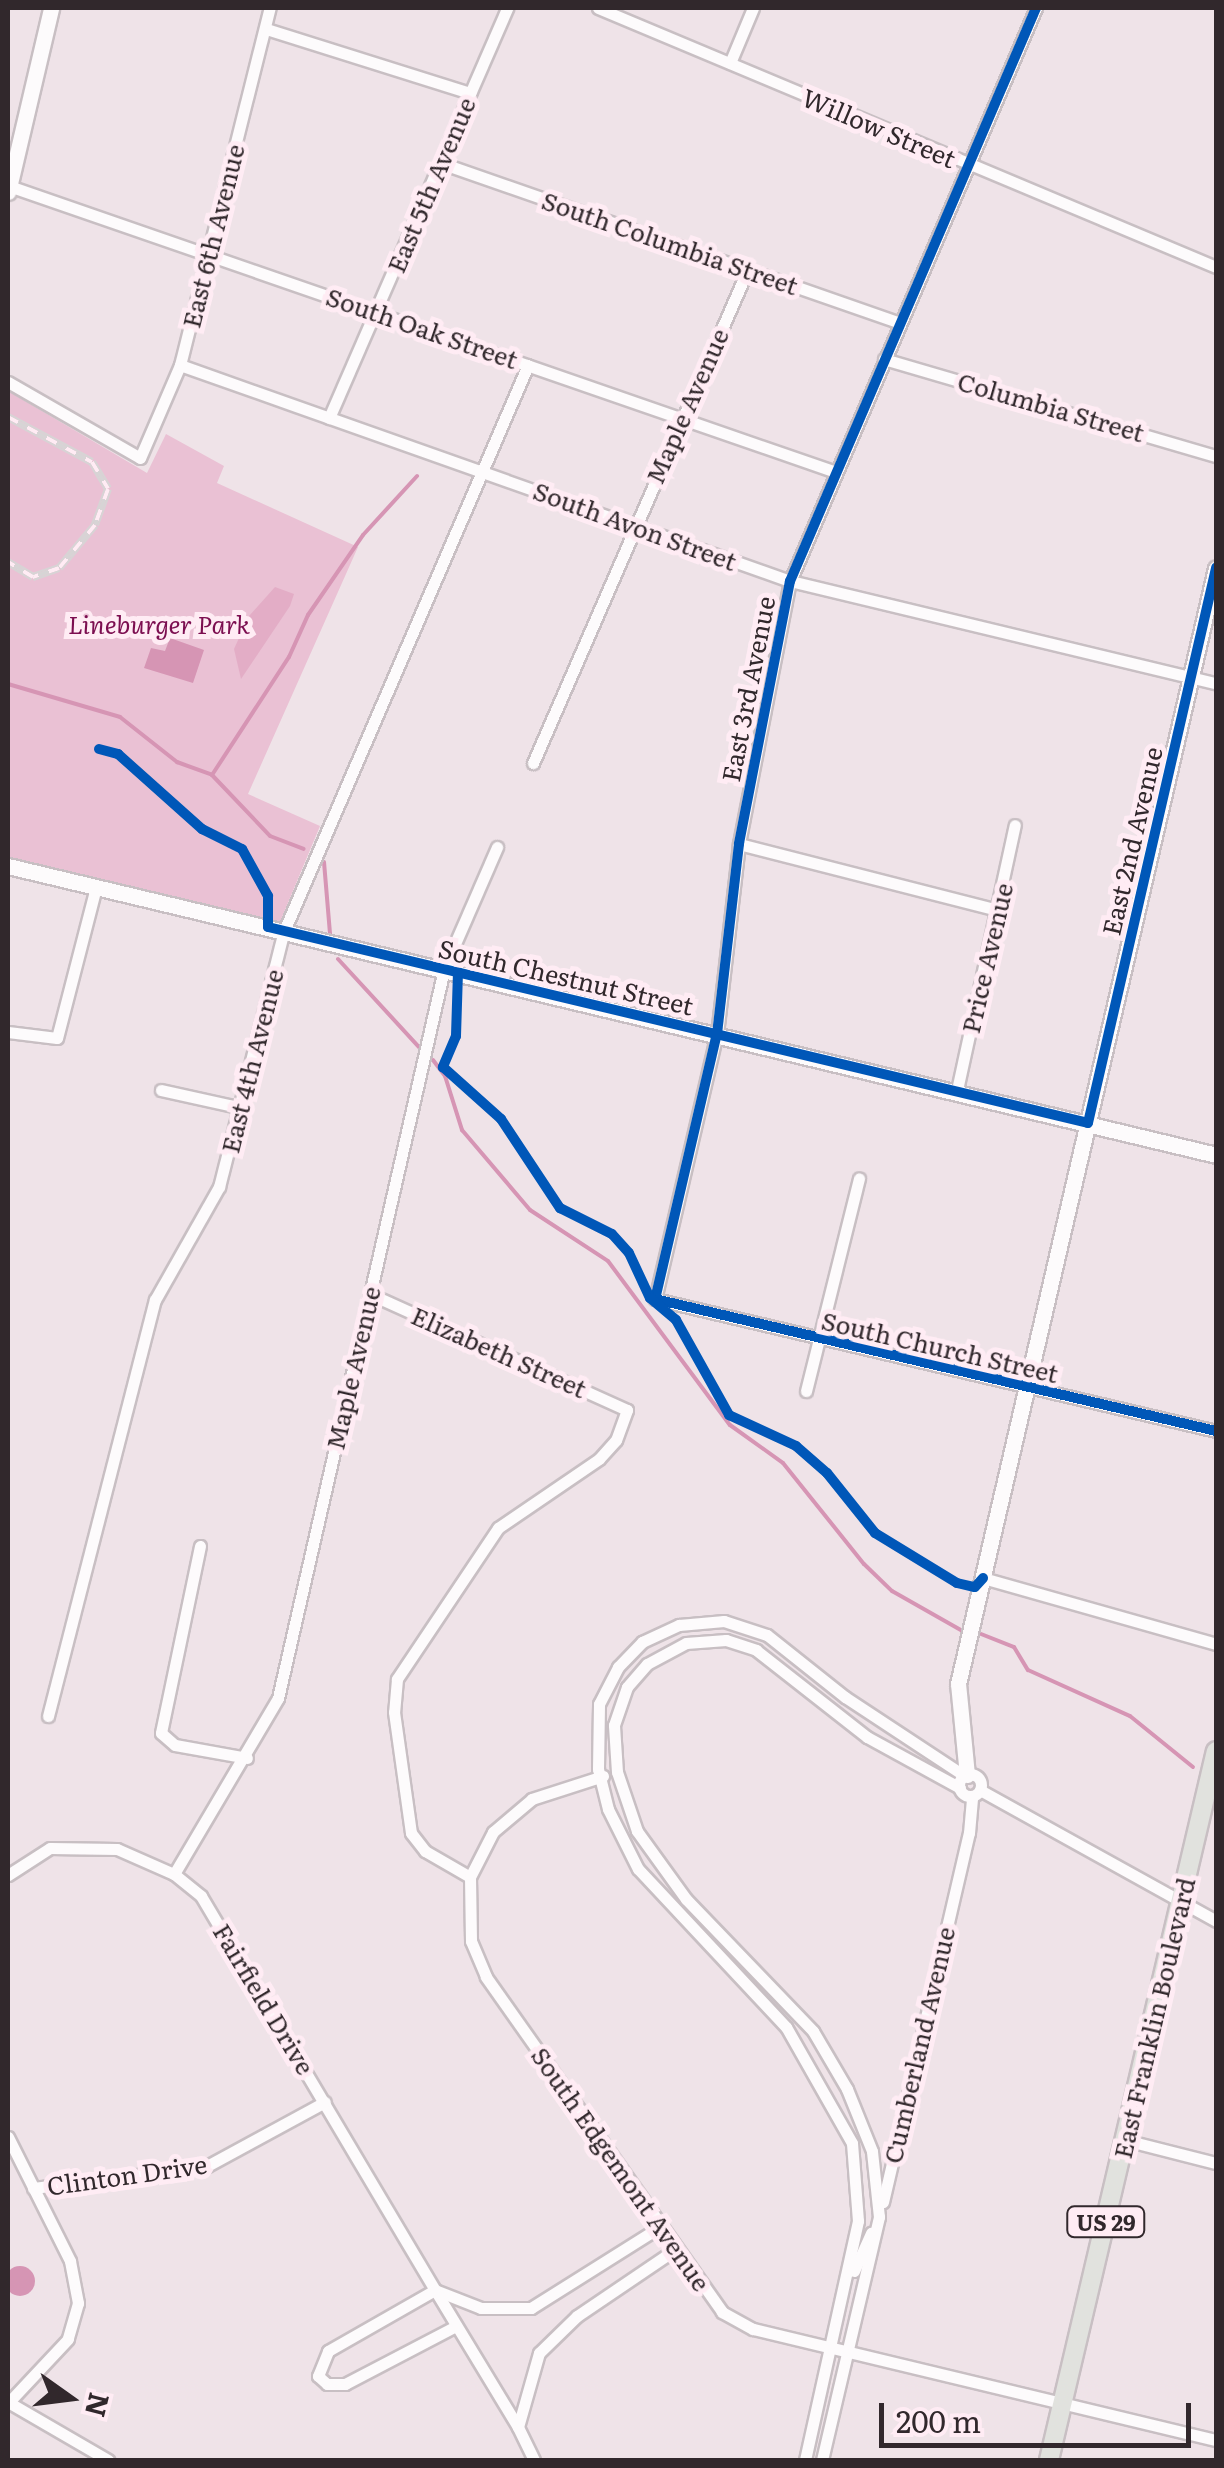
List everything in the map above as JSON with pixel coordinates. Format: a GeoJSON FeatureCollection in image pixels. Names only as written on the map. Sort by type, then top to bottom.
{"type":"FeatureCollection","features":[{"type":"Feature","properties":{"kind":"main road","name":"East Franklin Boulevard"},"geometry":{"type":"LineString","coordinates":[[1049,2460],[1216,1751]]}},
{"type":"Feature","properties":{"kind":"street"},"geometry":{"type":"LineString","coordinates":[[8,188],[52,8]]}},
{"type":"Feature","properties":{"kind":"street","name":"East 6th Avenue"},"geometry":{"type":"LineString","coordinates":[[8,382],[140,458],[180,365],[270,8]]}},
{"type":"Feature","properties":{"kind":"street","name":"East 5th Avenue"},"geometry":{"type":"LineString","coordinates":[[329,418],[507,8]]}},
{"type":"Feature","properties":{"kind":"street","name":"Willow Street"},"geometry":{"type":"LineString","coordinates":[[598,8],[1216,267]]}},
{"type":"Feature","properties":{"kind":"street"},"geometry":{"type":"LineString","coordinates":[[730,63],[754,8]]}},
{"type":"Feature","properties":{"kind":"street","name":"East 3rd Avenue"},"geometry":{"type":"LineString","coordinates":[[655,1299],[717,1034],[739,844],[790,581],[1036,8]]}},
{"type":"Feature","properties":{"kind":"street"},"geometry":{"type":"LineString","coordinates":[[266,29],[470,94]]}},
{"type":"Feature","properties":{"kind":"street","name":"South Columbia Street"},"geometry":{"type":"LineString","coordinates":[[441,162],[900,323]]}},
{"type":"Feature","properties":{"kind":"street","name":"South Oak Street"},"geometry":{"type":"LineString","coordinates":[[8,188],[836,472]]}},
{"type":"Feature","properties":{"kind":"street","name":"Maple Avenue"},"geometry":{"type":"LineString","coordinates":[[533,763],[747,270]]}},
{"type":"Feature","properties":{"kind":"street","name":"Columbia Street"},"geometry":{"type":"LineString","coordinates":[[884,359],[1216,456]]}},
{"type":"Feature","properties":{"kind":"street","name":"South Avon Street"},"geometry":{"type":"LineString","coordinates":[[180,365],[790,581],[1216,683]]}},
{"type":"Feature","properties":{"kind":"street","name":"East 4th Avenue"},"geometry":{"type":"LineString","coordinates":[[48,1716],[155,1300],[214,1199],[242,1108],[284,930],[528,365]]}},
{"type":"Feature","properties":{"kind":"street","name":"East 2nd Avenue"},"geometry":{"type":"LineString","coordinates":[[969,1785],[958,1684],[1216,568]]}},
{"type":"Feature","properties":{"kind":"street","name":"Price Avenue"},"geometry":{"type":"LineString","coordinates":[[957,1090],[1015,824]]}},
{"type":"Feature","properties":{"kind":"street"},"geometry":{"type":"LineString","coordinates":[[739,844],[998,910]]}},
{"type":"Feature","properties":{"kind":"street","name":"Maple Avenue"},"geometry":{"type":"LineString","coordinates":[[174,1874],[247,1758],[278,1698],[444,969],[497,847]]}},
{"type":"Feature","properties":{"kind":"street","name":"South Chestnut Street"},"geometry":{"type":"LineString","coordinates":[[8,866],[1216,1155]]}},
{"type":"Feature","properties":{"kind":"street"},"geometry":{"type":"LineString","coordinates":[[8,1032],[56,1038],[96,887]]}},
{"type":"Feature","properties":{"kind":"street"},"geometry":{"type":"LineString","coordinates":[[162,1090],[242,1108]]}},
{"type":"Feature","properties":{"kind":"street"},"geometry":{"type":"LineString","coordinates":[[806,1391],[860,1179]]}},
{"type":"Feature","properties":{"kind":"street","name":"Elizabeth Street"},"geometry":{"type":"LineString","coordinates":[[370,1294],[627,1410],[616,1440],[599,1459],[498,1528],[396,1679],[394,1712],[411,1832],[425,1851],[470,1878]]}},
{"type":"Feature","properties":{"kind":"street","name":"South Church Street"},"geometry":{"type":"LineString","coordinates":[[655,1299],[1216,1431]]}},
{"type":"Feature","properties":{"kind":"street"},"geometry":{"type":"LineString","coordinates":[[200,1546],[161,1733],[175,1744],[247,1758]]}},
{"type":"Feature","properties":{"kind":"street"},"geometry":{"type":"LineString","coordinates":[[983,1578],[1216,1644]]}},
{"type":"Feature","properties":{"kind":"street"},"geometry":{"type":"LineString","coordinates":[[805,2460],[846,2288],[859,2176],[839,2112],[786,2028],[647,1883],[615,1825],[600,1777],[597,1718],[618,1667],[654,1636],[708,1620],[767,1635],[969,1785]]}},
{"type":"Feature","properties":{"kind":"street"},"geometry":{"type":"LineString","coordinates":[[822,2460],[879,2217],[872,2151],[832,2059],[792,2005],[675,1886],[637,1831],[616,1772],[614,1724],[627,1687],[659,1655],[712,1640],[756,1650],[867,1737],[969,1785],[1216,1920]]}},
{"type":"Feature","properties":{"kind":"street","name":"South Edgemont Avenue"},"geometry":{"type":"LineString","coordinates":[[616,1772],[517,1809],[492,1832],[470,1878],[467,1918],[486,1976],[673,2251],[722,2312],[753,2329],[1064,2399],[1216,2440]]}},
{"type":"Feature","properties":{"kind":"street","name":"Cumberland Avenue"},"geometry":{"type":"LineString","coordinates":[[846,2288],[879,2217],[970,1833],[969,1785]]}},
{"type":"Feature","properties":{"kind":"street","name":"Fairfield Drive"},"geometry":{"type":"LineString","coordinates":[[8,1875],[35,1855],[66,1846],[133,1854],[174,1874],[202,1896],[534,2460]]}},
{"type":"Feature","properties":{"kind":"street","name":"Clinton Drive"},"geometry":{"type":"LineString","coordinates":[[33,2188],[208,2166],[325,2102]]}},
{"type":"Feature","properties":{"kind":"street"},"geometry":{"type":"LineString","coordinates":[[8,2137],[70,2260],[78,2303],[68,2340],[8,2402],[108,2460]]}},
{"type":"Feature","properties":{"kind":"street"},"geometry":{"type":"LineString","coordinates":[[1125,2140],[1216,2163]]}},
{"type":"Feature","properties":{"kind":"street"},"geometry":{"type":"LineString","coordinates":[[456,2326],[345,2384],[318,2376],[328,2350],[435,2290],[481,2308],[531,2308],[658,2228]]}},
{"type":"Feature","properties":{"kind":"street"},"geometry":{"type":"LineString","coordinates":[[518,2428],[526,2378],[550,2337],[673,2251]]}},
{"type":"Feature","properties":{"kind":"green space","name":"Lineburger Park"},"geometry":{"type":"Polygon","coordinates":[[[8,391],[147,473],[166,434],[224,466],[217,483],[358,547],[248,794],[320,826],[280,922],[8,858],[8,391]]]}},
{"type":"Feature","properties":{"kind":"shaded area"},"geometry":{"type":"Polygon","coordinates":[[[275,587],[294,594],[290,606],[241,679],[234,649],[249,616],[275,587]]]}},
{"type":"Feature","properties":{"kind":"shaded area"},"geometry":{"type":"Polygon","coordinates":[[[170,638],[204,650],[193,683],[144,668],[151,648],[165,651],[170,638]]]}},
{"type":"Feature","properties":{"kind":"shaded area"},"geometry":{"type":"Polygon","coordinates":[[[20,2266],[31,2270],[35,2281],[31,2292],[20,2296],[9,2292],[5,2281],[9,2270],[20,2266]]]}},
{"type":"Feature","properties":{"kind":"waterway"},"geometry":{"type":"LineString","coordinates":[[212,775],[289,657],[308,615],[363,535],[417,476]]}},
{"type":"Feature","properties":{"kind":"waterway"},"geometry":{"type":"LineString","coordinates":[[8,684],[120,717],[177,762],[212,775],[270,836],[304,849]]}},
{"type":"Feature","properties":{"kind":"waterway"},"geometry":{"type":"LineString","coordinates":[[324,862],[330,934]]}},
{"type":"Feature","properties":{"kind":"waterway"},"geometry":{"type":"LineString","coordinates":[[338,959],[419,1047]]}},
{"type":"Feature","properties":{"kind":"waterway"},"geometry":{"type":"LineString","coordinates":[[433,1060],[445,1076],[462,1130],[530,1210],[608,1261],[730,1425],[783,1463],[864,1564],[892,1591],[961,1630]]}},
{"type":"Feature","properties":{"kind":"waterway"},"geometry":{"type":"LineString","coordinates":[[976,1632],[1014,1647],[1028,1670],[1130,1716],[1193,1767]]}},
{"type":"Feature","properties":{"kind":"railway"},"geometry":{"type":"LineString","coordinates":[[8,417],[92,462],[108,489],[95,525],[59,568],[33,577],[8,562]]}},
{"type":"Feature","properties":{"kind":"cycle path"},"geometry":{"type":"LineString","coordinates":[[1036,8],[790,581],[739,844],[717,1033],[655,1299],[1216,1431]]}},
{"type":"Feature","properties":{"kind":"cycle path"},"geometry":{"type":"LineString","coordinates":[[99,749],[118,754],[202,829],[242,849],[268,896],[268,927],[1088,1123],[1216,568]]}},
{"type":"Feature","properties":{"kind":"cycle path"},"geometry":{"type":"LineString","coordinates":[[458,972],[456,1036],[443,1067],[501,1119],[560,1208],[612,1234],[629,1253],[650,1298],[676,1320],[729,1415],[796,1446],[827,1473],[875,1533],[957,1583],[975,1587],[983,1578]]}}]}
